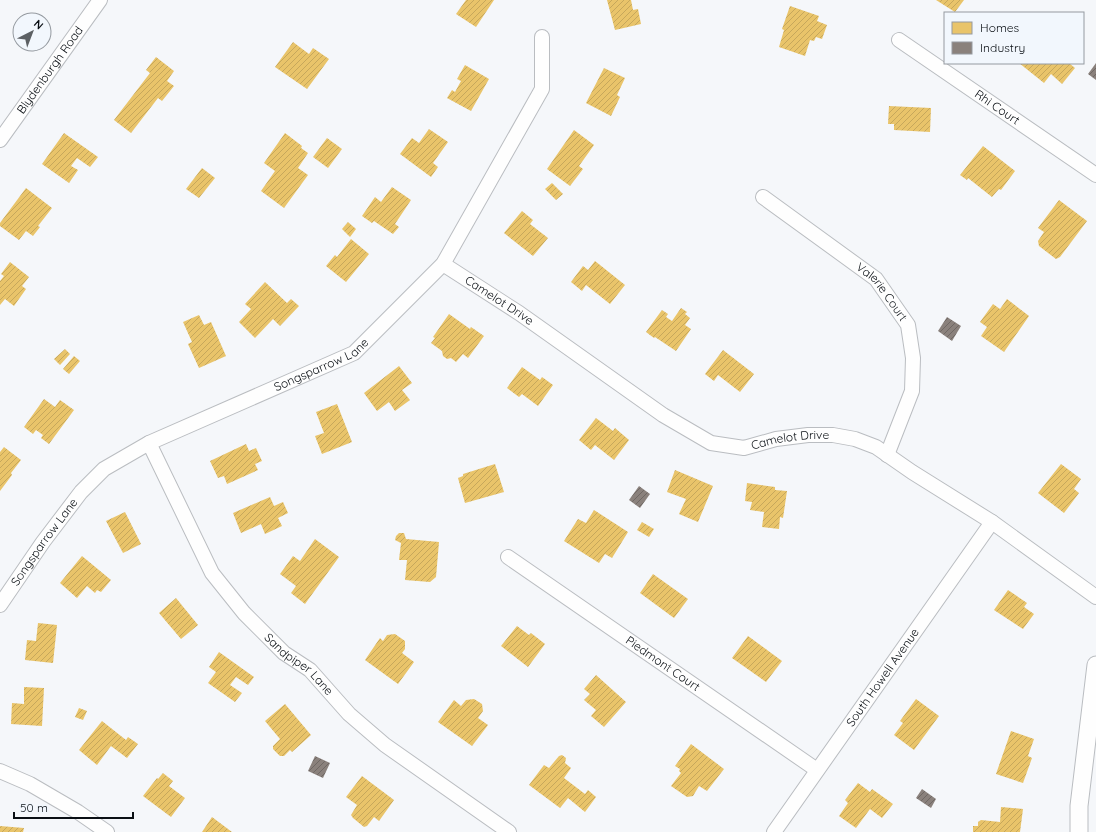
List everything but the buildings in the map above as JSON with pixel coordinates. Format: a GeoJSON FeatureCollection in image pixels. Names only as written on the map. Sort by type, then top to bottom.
{"type":"FeatureCollection","features":[{"type":"Feature","properties":{"kind":"street","name":"Blydenburgh Road"},"geometry":{"type":"LineString","coordinates":[[0,140],[100,0]]}},
{"type":"Feature","properties":{"kind":"street","name":"Songsparrow Lane"},"geometry":{"type":"LineString","coordinates":[[0,605],[43,542],[81,492],[104,469],[149,444],[354,353],[443,264],[542,90],[542,37]]}},
{"type":"Feature","properties":{"kind":"street","name":"Rhi Court"},"geometry":{"type":"LineString","coordinates":[[899,40],[1096,175]]}},
{"type":"Feature","properties":{"kind":"street","name":"Valerie Court"},"geometry":{"type":"LineString","coordinates":[[763,197],[876,279],[908,325],[913,358],[912,391],[887,455]]}},
{"type":"Feature","properties":{"kind":"street","name":"Camelot Drive"},"geometry":{"type":"LineString","coordinates":[[443,264],[519,313],[663,415],[711,443],[744,448],[776,439],[808,435],[833,435],[855,439],[876,447],[992,522],[1096,597]]}},
{"type":"Feature","properties":{"kind":"street","name":"Sandpiper Lane"},"geometry":{"type":"LineString","coordinates":[[149,444],[212,573],[244,613],[284,653],[310,670],[349,714],[385,745],[509,832]]}},
{"type":"Feature","properties":{"kind":"street","name":"South Howell Avenue"},"geometry":{"type":"LineString","coordinates":[[774,832],[992,522]]}},
{"type":"Feature","properties":{"kind":"street","name":"Piedmont Court"},"geometry":{"type":"LineString","coordinates":[[508,557],[817,770]]}},
{"type":"Feature","properties":{"kind":"street"},"geometry":{"type":"LineString","coordinates":[[1079,832],[1079,806],[1096,665]]}},
{"type":"Feature","properties":{"kind":"street"},"geometry":{"type":"LineString","coordinates":[[0,771],[37,788],[78,812],[107,832]]}}]}
